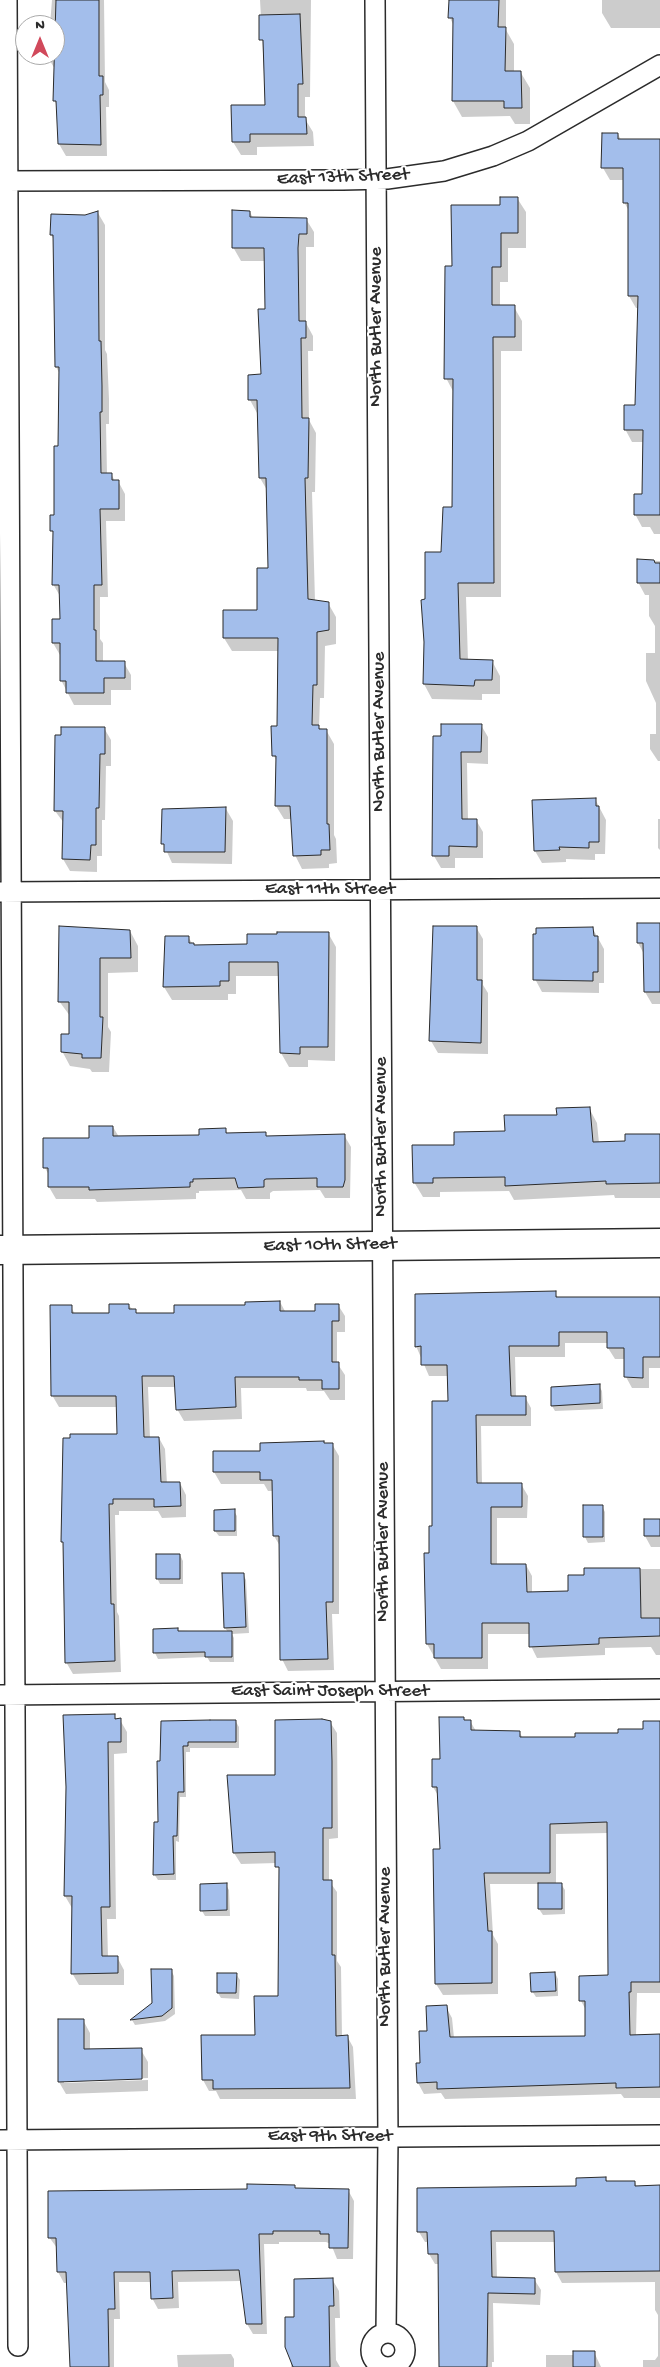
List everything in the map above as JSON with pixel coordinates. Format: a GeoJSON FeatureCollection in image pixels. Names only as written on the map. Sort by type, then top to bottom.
{"type":"FeatureCollection","features":[{"type":"Feature","properties":{"kind":"main road","name":"East 10th Street"},"geometry":{"type":"LineString","coordinates":[[6,1250],[660,1243]]}},
{"type":"Feature","properties":{"kind":"street"},"geometry":{"type":"LineString","coordinates":[[7,0],[4,181],[8,2140],[18,2346]]}},
{"type":"Feature","properties":{"kind":"street","name":"North Butler Avenue"},"geometry":{"type":"LineString","coordinates":[[375,0],[388,2137],[386,2333]]}},
{"type":"Feature","properties":{"kind":"street","name":"East 13th Street"},"geometry":{"type":"LineString","coordinates":[[4,181],[376,179],[444,171],[512,149],[660,65]]}},
{"type":"Feature","properties":{"kind":"street","name":"East 11th Street"},"geometry":{"type":"LineString","coordinates":[[6,892],[660,888]]}},
{"type":"Feature","properties":{"kind":"street","name":"East Saint Joseph Street"},"geometry":{"type":"LineString","coordinates":[[8,1695],[660,1689]]}},
{"type":"Feature","properties":{"kind":"street","name":"East 9th Street"},"geometry":{"type":"LineString","coordinates":[[8,2140],[660,2135]]}},
{"type":"Feature","properties":{"kind":"building"},"geometry":{"type":"Polygon","coordinates":[[[56,0],[99,0],[99,76],[103,76],[103,95],[100,95],[101,145],[58,144],[56,101],[53,101],[54,65],[65,65],[65,15],[56,15],[56,0]]]}},
{"type":"Feature","properties":{"kind":"building"},"geometry":{"type":"Polygon","coordinates":[[[449,0],[499,0],[498,27],[506,27],[505,71],[521,71],[522,108],[504,108],[504,101],[452,101],[453,18],[448,18],[449,0]]]}},
{"type":"Feature","properties":{"kind":"building"},"geometry":{"type":"Polygon","coordinates":[[[300,14],[303,84],[298,84],[298,117],[306,117],[307,134],[250,134],[250,142],[232,142],[231,105],[265,105],[263,40],[259,40],[259,15],[300,14]]]}},
{"type":"Feature","properties":{"kind":"building"},"geometry":{"type":"Polygon","coordinates":[[[602,133],[618,133],[618,139],[660,139],[660,515],[634,515],[634,494],[642,494],[643,430],[624,430],[624,405],[635,405],[638,296],[628,296],[628,203],[623,203],[623,168],[601,168],[602,133]]]}},
{"type":"Feature","properties":{"kind":"building"},"geometry":{"type":"Polygon","coordinates":[[[500,197],[518,197],[518,233],[501,233],[501,267],[492,267],[492,305],[515,305],[515,337],[493,337],[494,583],[458,583],[460,659],[493,660],[492,680],[475,680],[474,686],[423,684],[424,642],[421,600],[425,599],[425,552],[441,552],[443,507],[452,507],[453,379],[444,379],[445,266],[452,266],[451,205],[500,205],[500,197]]]}},
{"type":"Feature","properties":{"kind":"building"},"geometry":{"type":"Polygon","coordinates":[[[232,210],[250,211],[250,217],[307,218],[307,234],[299,234],[298,248],[299,321],[306,321],[306,338],[301,338],[302,418],[309,418],[308,478],[305,478],[308,599],[329,602],[329,630],[317,632],[317,685],[313,685],[312,725],[319,725],[319,729],[327,729],[327,824],[329,824],[330,850],[321,850],[321,855],[293,856],[290,806],[275,806],[276,756],[272,756],[271,726],[277,726],[278,638],[223,638],[223,610],[257,610],[257,568],[268,568],[266,478],[259,478],[257,400],[248,400],[248,375],[261,374],[258,309],[265,309],[264,248],[232,248],[232,210]]]}},
{"type":"Feature","properties":{"kind":"building"},"geometry":{"type":"Polygon","coordinates":[[[98,211],[99,341],[101,341],[102,386],[102,412],[100,412],[101,473],[112,473],[112,480],[119,480],[119,509],[100,509],[102,585],[94,585],[94,630],[96,630],[96,661],[125,661],[125,678],[104,678],[104,693],[66,693],[66,681],[60,681],[60,643],[52,643],[52,619],[60,619],[59,585],[52,585],[53,531],[50,531],[50,515],[54,515],[54,446],[58,446],[59,367],[55,367],[53,235],[50,235],[51,214],[85,215],[98,211]]]}},
{"type":"Feature","properties":{"kind":"building"},"geometry":{"type":"Polygon","coordinates":[[[637,559],[654,560],[655,563],[660,563],[660,583],[637,583],[637,559]]]}},
{"type":"Feature","properties":{"kind":"building"},"geometry":{"type":"Polygon","coordinates":[[[441,724],[482,724],[481,752],[461,752],[462,819],[477,819],[477,847],[449,846],[449,856],[432,856],[433,736],[441,736],[441,724]]]}},
{"type":"Feature","properties":{"kind":"building"},"geometry":{"type":"Polygon","coordinates":[[[61,727],[105,727],[105,754],[100,754],[99,808],[96,808],[96,845],[91,845],[90,860],[62,859],[63,811],[54,811],[55,735],[61,735],[61,727]]]}},
{"type":"Feature","properties":{"kind":"building"},"geometry":{"type":"Polygon","coordinates":[[[596,798],[596,806],[599,806],[599,842],[589,842],[589,848],[559,847],[560,850],[534,851],[532,800],[596,798]]]}},
{"type":"Feature","properties":{"kind":"building"},"geometry":{"type":"Polygon","coordinates":[[[226,807],[225,852],[164,852],[164,844],[161,844],[162,809],[226,807]]]}},
{"type":"Feature","properties":{"kind":"building"},"geometry":{"type":"Polygon","coordinates":[[[637,923],[660,923],[660,992],[644,992],[643,943],[637,943],[637,923]]]}},
{"type":"Feature","properties":{"kind":"building"},"geometry":{"type":"Polygon","coordinates":[[[59,926],[130,930],[131,958],[100,958],[100,1017],[103,1017],[101,1058],[82,1058],[82,1054],[61,1052],[61,1034],[69,1034],[69,1002],[58,1002],[59,926]]]}},
{"type":"Feature","properties":{"kind":"building"},"geometry":{"type":"Polygon","coordinates":[[[433,926],[477,926],[477,980],[482,980],[481,1043],[429,1041],[433,926]]]}},
{"type":"Feature","properties":{"kind":"building"},"geometry":{"type":"Polygon","coordinates":[[[593,927],[594,936],[598,936],[598,972],[593,972],[593,981],[533,980],[533,934],[536,934],[536,928],[593,927]]]}},
{"type":"Feature","properties":{"kind":"building"},"geometry":{"type":"Polygon","coordinates":[[[277,932],[329,932],[328,1047],[300,1047],[300,1054],[280,1053],[278,962],[229,962],[229,981],[220,981],[220,986],[163,987],[165,936],[189,936],[189,943],[194,943],[194,945],[247,944],[247,934],[277,934],[277,932]]]}},
{"type":"Feature","properties":{"kind":"building"},"geometry":{"type":"Polygon","coordinates":[[[590,1107],[593,1142],[625,1141],[625,1134],[660,1134],[660,1183],[606,1184],[606,1181],[505,1186],[505,1177],[433,1178],[433,1183],[413,1183],[412,1145],[454,1145],[454,1132],[505,1131],[504,1115],[557,1115],[556,1108],[590,1107]]]}},
{"type":"Feature","properties":{"kind":"building"},"geometry":{"type":"Polygon","coordinates":[[[89,1126],[113,1126],[113,1136],[199,1135],[199,1129],[226,1128],[226,1133],[266,1132],[266,1136],[345,1134],[345,1180],[343,1187],[317,1187],[317,1178],[266,1179],[264,1180],[264,1187],[238,1188],[235,1178],[193,1179],[193,1182],[190,1182],[190,1187],[89,1190],[89,1187],[48,1187],[48,1168],[43,1168],[43,1138],[89,1138],[89,1126]]]}},
{"type":"Feature","properties":{"kind":"building"},"geometry":{"type":"Polygon","coordinates":[[[556,1291],[556,1297],[660,1297],[660,1357],[643,1357],[643,1378],[624,1377],[624,1348],[607,1348],[607,1332],[559,1332],[559,1346],[509,1346],[511,1396],[526,1396],[526,1415],[476,1415],[477,1483],[522,1483],[522,1507],[491,1507],[491,1564],[526,1564],[527,1592],[568,1591],[568,1575],[584,1575],[584,1568],[640,1568],[641,1618],[660,1618],[660,1636],[599,1638],[599,1644],[529,1647],[529,1623],[482,1623],[482,1658],[434,1658],[434,1644],[426,1644],[424,1553],[429,1553],[429,1526],[432,1526],[432,1401],[448,1401],[447,1365],[421,1365],[421,1346],[415,1347],[415,1294],[556,1291]]]}},
{"type":"Feature","properties":{"kind":"building"},"geometry":{"type":"Polygon","coordinates":[[[280,1301],[280,1311],[315,1311],[315,1304],[339,1304],[339,1321],[332,1321],[332,1362],[339,1362],[339,1389],[322,1389],[322,1380],[299,1380],[299,1377],[235,1377],[236,1407],[176,1410],[174,1376],[142,1376],[144,1437],[159,1437],[161,1482],[180,1482],[181,1506],[154,1507],[154,1499],[113,1499],[113,1504],[109,1504],[111,1604],[114,1604],[115,1661],[65,1663],[63,1542],[61,1542],[63,1438],[70,1438],[70,1434],[117,1434],[116,1396],[51,1396],[50,1305],[72,1305],[72,1313],[109,1313],[109,1304],[129,1304],[129,1309],[136,1309],[136,1313],[174,1313],[174,1305],[245,1305],[245,1302],[280,1301]]]}},
{"type":"Feature","properties":{"kind":"building"},"geometry":{"type":"Polygon","coordinates":[[[600,1384],[600,1403],[551,1406],[551,1387],[600,1384]]]}},
{"type":"Feature","properties":{"kind":"building"},"geometry":{"type":"Polygon","coordinates":[[[324,1441],[324,1443],[333,1443],[333,1602],[326,1602],[328,1659],[280,1660],[279,1536],[273,1536],[272,1480],[260,1480],[260,1472],[213,1472],[213,1451],[260,1451],[260,1443],[324,1441]]]}},
{"type":"Feature","properties":{"kind":"building"},"geometry":{"type":"Polygon","coordinates":[[[583,1505],[603,1505],[603,1537],[583,1537],[583,1505]]]}},
{"type":"Feature","properties":{"kind":"building"},"geometry":{"type":"Polygon","coordinates":[[[235,1509],[235,1531],[214,1531],[214,1510],[235,1509]]]}},
{"type":"Feature","properties":{"kind":"building"},"geometry":{"type":"Polygon","coordinates":[[[644,1519],[660,1519],[660,1536],[644,1536],[644,1519]]]}},
{"type":"Feature","properties":{"kind":"building"},"geometry":{"type":"Polygon","coordinates":[[[156,1554],[180,1554],[180,1579],[156,1579],[156,1554]]]}},
{"type":"Feature","properties":{"kind":"building"},"geometry":{"type":"Polygon","coordinates":[[[222,1573],[244,1573],[246,1627],[224,1628],[222,1573]]]}},
{"type":"Feature","properties":{"kind":"building"},"geometry":{"type":"Polygon","coordinates":[[[178,1628],[178,1631],[232,1631],[232,1657],[205,1657],[205,1652],[153,1653],[153,1629],[178,1628]]]}},
{"type":"Feature","properties":{"kind":"building"},"geometry":{"type":"Polygon","coordinates":[[[115,1714],[115,1719],[121,1718],[121,1742],[108,1742],[110,1907],[101,1907],[102,1956],[118,1956],[118,1973],[71,1974],[72,1896],[64,1896],[66,1787],[63,1715],[115,1714]]]}},
{"type":"Feature","properties":{"kind":"building"},"geometry":{"type":"Polygon","coordinates":[[[439,1717],[464,1717],[464,1720],[471,1720],[471,1730],[520,1731],[520,1737],[575,1737],[575,1733],[618,1733],[618,1729],[643,1729],[643,1721],[660,1721],[660,1982],[631,1982],[631,1992],[629,1992],[630,2035],[660,2034],[660,2087],[616,2088],[616,2083],[437,2089],[437,2082],[417,2083],[416,2063],[420,2063],[419,2031],[427,2031],[426,2006],[447,2005],[450,2037],[585,2036],[585,2001],[579,2001],[579,1976],[608,1975],[607,1822],[550,1824],[550,1873],[484,1873],[488,1931],[492,1931],[492,1983],[435,1984],[433,1849],[440,1849],[437,1787],[432,1787],[432,1759],[440,1759],[439,1717]]]}},
{"type":"Feature","properties":{"kind":"building"},"geometry":{"type":"Polygon","coordinates":[[[322,1719],[331,1721],[332,1761],[332,1828],[323,1828],[323,1880],[332,1880],[332,1955],[335,1955],[336,2036],[348,2035],[350,2088],[213,2089],[213,2080],[202,2080],[201,2035],[255,2035],[254,1996],[278,1996],[279,1867],[275,1867],[275,1852],[233,1853],[227,1775],[275,1775],[275,1720],[322,1719]]]}},
{"type":"Feature","properties":{"kind":"building"},"geometry":{"type":"Polygon","coordinates":[[[236,1720],[236,1742],[188,1742],[188,1746],[183,1746],[184,1792],[178,1792],[177,1836],[173,1836],[174,1874],[153,1875],[154,1822],[158,1822],[157,1761],[160,1761],[161,1721],[236,1720]]]}},
{"type":"Feature","properties":{"kind":"building"},"geometry":{"type":"Polygon","coordinates":[[[227,1883],[227,1910],[200,1911],[200,1884],[227,1883]]]}},
{"type":"Feature","properties":{"kind":"building"},"geometry":{"type":"Polygon","coordinates":[[[538,1883],[562,1883],[562,1909],[538,1909],[538,1883]]]}},
{"type":"Feature","properties":{"kind":"building"},"geometry":{"type":"Polygon","coordinates":[[[151,1969],[172,1969],[172,2008],[162,2016],[130,2020],[152,2003],[151,1969]]]}},
{"type":"Feature","properties":{"kind":"building"},"geometry":{"type":"Polygon","coordinates":[[[555,1972],[556,1991],[531,1992],[530,1973],[555,1972]]]}},
{"type":"Feature","properties":{"kind":"building"},"geometry":{"type":"Polygon","coordinates":[[[217,1973],[237,1973],[236,1993],[217,1993],[217,1973]]]}},
{"type":"Feature","properties":{"kind":"building"},"geometry":{"type":"Polygon","coordinates":[[[58,2019],[84,2019],[84,2049],[142,2048],[142,2079],[58,2082],[58,2019]]]}},
{"type":"Feature","properties":{"kind":"building"},"geometry":{"type":"Polygon","coordinates":[[[606,2177],[606,2181],[635,2181],[635,2186],[660,2185],[660,2271],[555,2272],[554,2231],[491,2231],[492,2277],[535,2278],[535,2294],[488,2293],[487,2367],[439,2367],[438,2254],[428,2254],[427,2232],[417,2232],[417,2188],[576,2186],[576,2178],[606,2177]]]}},
{"type":"Feature","properties":{"kind":"building"},"geometry":{"type":"Polygon","coordinates":[[[247,2184],[295,2185],[295,2188],[349,2189],[348,2248],[329,2248],[329,2234],[320,2234],[320,2231],[273,2231],[273,2234],[259,2234],[262,2324],[246,2324],[239,2270],[172,2271],[173,2298],[151,2299],[150,2272],[114,2272],[115,2309],[108,2309],[109,2367],[70,2367],[66,2272],[57,2272],[56,2238],[48,2238],[48,2191],[247,2189],[247,2184]]]}},
{"type":"Feature","properties":{"kind":"building"},"geometry":{"type":"Polygon","coordinates":[[[333,2278],[334,2306],[329,2306],[330,2367],[293,2367],[285,2347],[285,2317],[294,2317],[294,2279],[333,2278]]]}},
{"type":"Feature","properties":{"kind":"building"},"geometry":{"type":"Polygon","coordinates":[[[573,2351],[595,2351],[595,2367],[573,2367],[573,2351]]]}}]}
